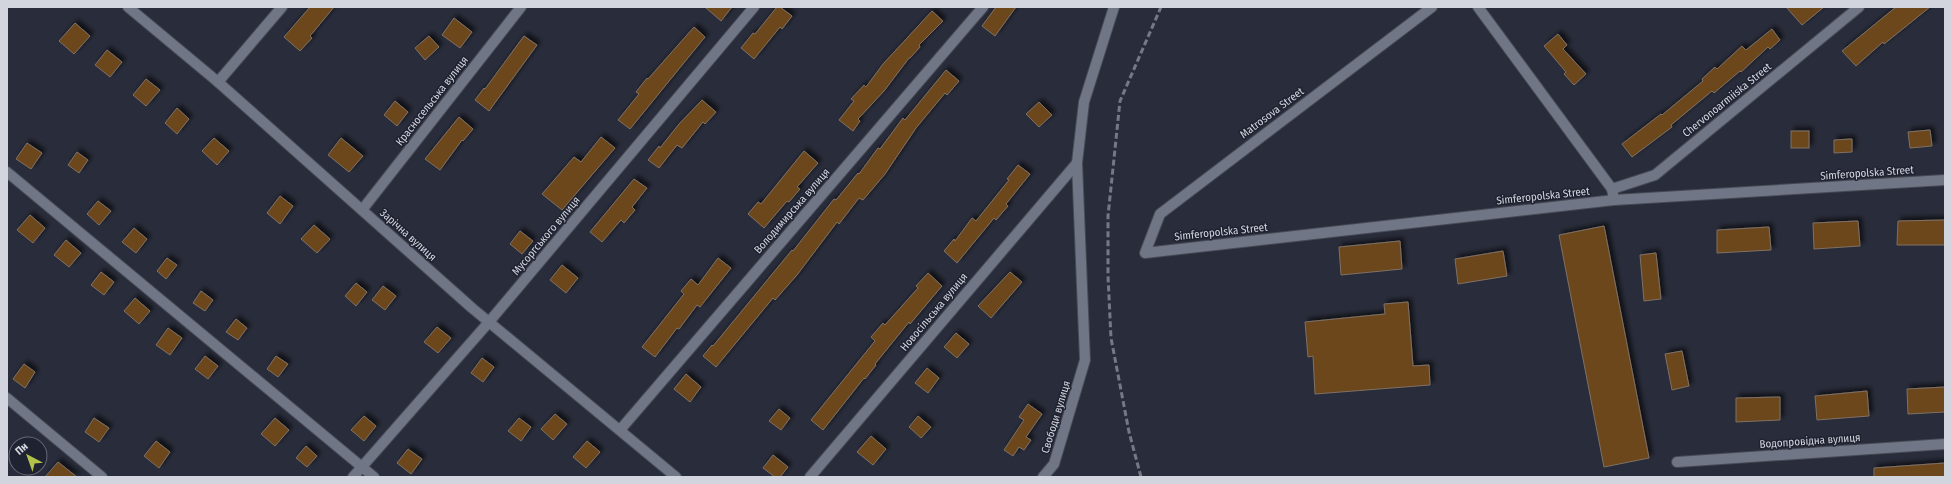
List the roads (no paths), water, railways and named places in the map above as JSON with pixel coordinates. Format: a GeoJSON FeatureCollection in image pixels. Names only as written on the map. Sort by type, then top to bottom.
{"type":"FeatureCollection","features":[{"type":"Feature","properties":{"kind":"street","name":"Зарічна вулиця"},"geometry":{"type":"LineString","coordinates":[[128,7],[218,82],[489,322],[676,477]]}},
{"type":"Feature","properties":{"kind":"street"},"geometry":{"type":"LineString","coordinates":[[218,82],[282,7]]}},
{"type":"Feature","properties":{"kind":"street","name":"Красносельська вулиця"},"geometry":{"type":"LineString","coordinates":[[362,210],[521,7]]}},
{"type":"Feature","properties":{"kind":"street","name":"Мусоргського вулиця"},"geometry":{"type":"LineString","coordinates":[[353,477],[489,322],[754,7]]}},
{"type":"Feature","properties":{"kind":"street","name":"Володимирська вулиця"},"geometry":{"type":"LineString","coordinates":[[620,430],[983,7]]}},
{"type":"Feature","properties":{"kind":"street","name":"Свободи вулиця"},"geometry":{"type":"LineString","coordinates":[[1043,477],[1054,464],[1085,360],[1076,163],[1084,102],[1114,7]]}},
{"type":"Feature","properties":{"kind":"street","name":"Matrosova Street"},"geometry":{"type":"LineString","coordinates":[[1145,253],[1160,214],[1432,7]]}},
{"type":"Feature","properties":{"kind":"street"},"geometry":{"type":"LineString","coordinates":[[1478,7],[1612,189],[1614,200]]}},
{"type":"Feature","properties":{"kind":"street","name":"Chervonoarmiiska Street"},"geometry":{"type":"LineString","coordinates":[[1612,189],[1655,175],[1859,7]]}},
{"type":"Feature","properties":{"kind":"street","name":"Новосільська вулиця"},"geometry":{"type":"LineString","coordinates":[[810,477],[1076,163]]}},
{"type":"Feature","properties":{"kind":"street"},"geometry":{"type":"LineString","coordinates":[[7,172],[374,477]]}},
{"type":"Feature","properties":{"kind":"street","name":"Simferopolska Street"},"geometry":{"type":"LineString","coordinates":[[1145,253],[1614,200],[1945,180]]}},
{"type":"Feature","properties":{"kind":"street"},"geometry":{"type":"LineString","coordinates":[[7,398],[102,477]]}},
{"type":"Feature","properties":{"kind":"street","name":"Водопровідна вулиця"},"geometry":{"type":"LineString","coordinates":[[1677,462],[1945,444]]}},
{"type":"Feature","properties":{"kind":"railway"},"geometry":{"type":"LineString","coordinates":[[1141,477],[1129,432],[1111,338],[1108,276],[1108,216],[1120,101],[1161,7]]}}]}
